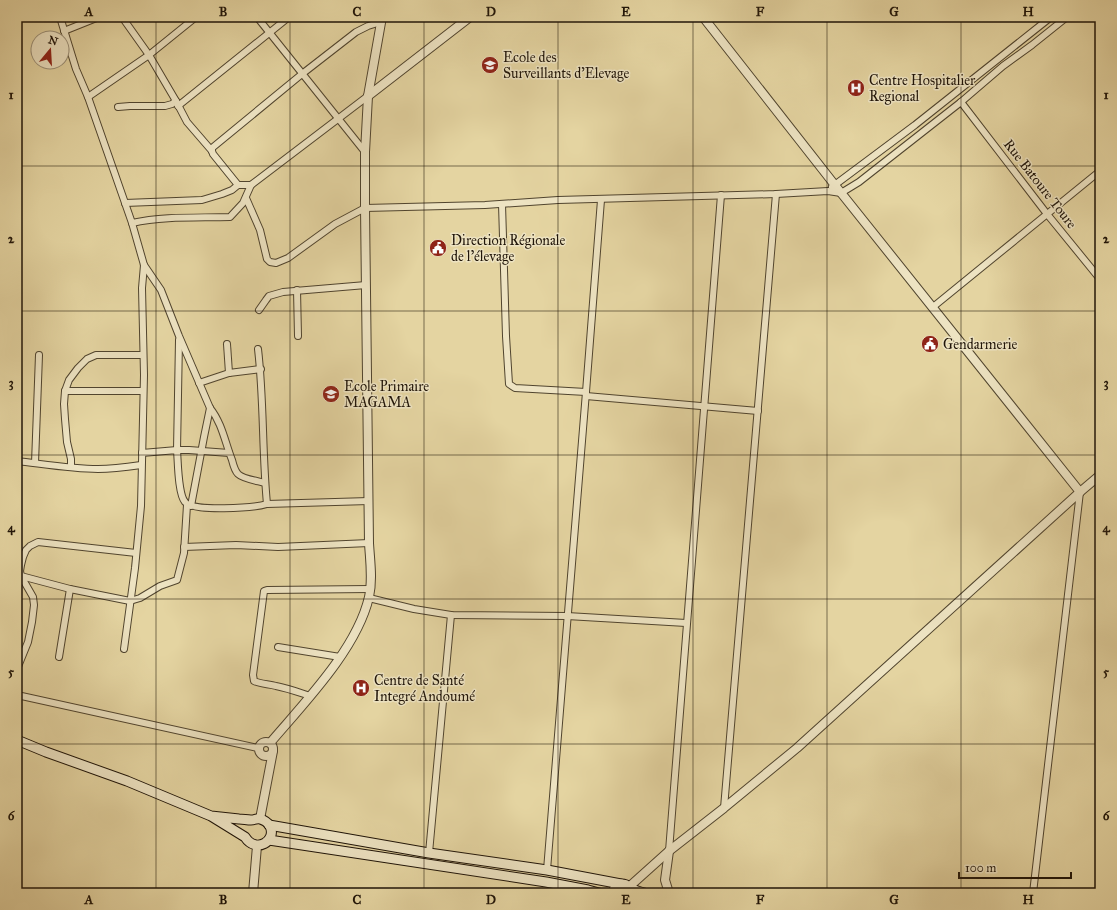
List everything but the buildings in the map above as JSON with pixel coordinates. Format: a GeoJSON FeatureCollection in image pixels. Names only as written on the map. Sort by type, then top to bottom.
{"type":"FeatureCollection","features":[{"type":"Feature","properties":{"kind":"main road"},"geometry":{"type":"LineString","coordinates":[[17,740],[127,781],[211,816],[257,846],[266,843],[269,840],[271,833],[269,825],[264,820],[211,816]]}},
{"type":"Feature","properties":{"kind":"main road"},"geometry":{"type":"LineString","coordinates":[[245,837],[245,827],[248,823],[256,819]]}},
{"type":"Feature","properties":{"kind":"main road"},"geometry":{"type":"LineString","coordinates":[[269,825],[429,853],[547,870],[624,884],[632,889],[644,893]]}},
{"type":"Feature","properties":{"kind":"main road"},"geometry":{"type":"LineString","coordinates":[[269,840],[546,882],[599,893]]}},
{"type":"Feature","properties":{"kind":"main road"},"geometry":{"type":"LineString","coordinates":[[613,893],[614,889],[621,884]]}},
{"type":"Feature","properties":{"kind":"street"},"geometry":{"type":"LineString","coordinates":[[60,17],[64,30]]}},
{"type":"Feature","properties":{"kind":"street"},"geometry":{"type":"LineString","coordinates":[[66,30],[99,17]]}},
{"type":"Feature","properties":{"kind":"street"},"geometry":{"type":"LineString","coordinates":[[122,17],[149,55],[188,122],[238,185]]}},
{"type":"Feature","properties":{"kind":"street"},"geometry":{"type":"LineString","coordinates":[[88,97],[149,55],[196,17]]}},
{"type":"Feature","properties":{"kind":"street"},"geometry":{"type":"LineString","coordinates":[[257,17],[365,152]]}},
{"type":"Feature","properties":{"kind":"street"},"geometry":{"type":"LineString","coordinates":[[118,107],[165,106],[177,103],[289,17]]}},
{"type":"Feature","properties":{"kind":"street"},"geometry":{"type":"LineString","coordinates":[[132,223],[167,218],[230,217],[246,198],[251,185],[470,17]]}},
{"type":"Feature","properties":{"kind":"street"},"geometry":{"type":"LineString","coordinates":[[703,17],[841,193],[1080,492],[1033,893]]}},
{"type":"Feature","properties":{"kind":"street"},"geometry":{"type":"LineString","coordinates":[[828,191],[834,184],[853,172],[915,125],[1051,17]]}},
{"type":"Feature","properties":{"kind":"street"},"geometry":{"type":"LineString","coordinates":[[246,198],[260,230],[267,259],[270,262],[276,263],[288,258],[336,224],[365,208],[828,191],[841,193],[859,182],[1067,17]]}},
{"type":"Feature","properties":{"kind":"street"},"geometry":{"type":"LineString","coordinates":[[270,743],[310,696],[340,657],[364,613],[369,598],[371,580],[369,543],[365,152],[368,96],[381,19]]}},
{"type":"Feature","properties":{"kind":"street"},"geometry":{"type":"LineString","coordinates":[[212,151],[212,148],[302,74],[356,32],[381,19]]}},
{"type":"Feature","properties":{"kind":"street"},"geometry":{"type":"LineString","coordinates":[[70,50],[132,223],[144,265],[161,290],[199,383],[210,408],[215,414],[220,425],[236,473],[265,483]]}},
{"type":"Feature","properties":{"kind":"street","name":"Rue Batoure Toure"},"geometry":{"type":"LineString","coordinates":[[961,102],[1047,214],[1100,279]]}},
{"type":"Feature","properties":{"kind":"street"},"geometry":{"type":"LineString","coordinates":[[933,307],[1100,171]]}},
{"type":"Feature","properties":{"kind":"street"},"geometry":{"type":"LineString","coordinates":[[125,203],[202,200],[222,194],[236,188],[238,185],[251,185]]}},
{"type":"Feature","properties":{"kind":"street"},"geometry":{"type":"LineString","coordinates":[[724,808],[776,194]]}},
{"type":"Feature","properties":{"kind":"street"},"geometry":{"type":"LineString","coordinates":[[669,893],[665,880],[669,851],[721,195]]}},
{"type":"Feature","properties":{"kind":"street"},"geometry":{"type":"LineString","coordinates":[[547,870],[601,200]]}},
{"type":"Feature","properties":{"kind":"street"},"geometry":{"type":"LineString","coordinates":[[502,204],[509,384],[515,388],[758,411]]}},
{"type":"Feature","properties":{"kind":"street"},"geometry":{"type":"LineString","coordinates":[[124,649],[141,506],[143,391],[142,288],[144,265]]}},
{"type":"Feature","properties":{"kind":"street"},"geometry":{"type":"LineString","coordinates":[[259,310],[269,296],[283,292],[366,285]]}},
{"type":"Feature","properties":{"kind":"street"},"geometry":{"type":"LineString","coordinates":[[297,290],[298,336]]}},
{"type":"Feature","properties":{"kind":"street"},"geometry":{"type":"LineString","coordinates":[[179,336],[177,450],[181,494],[184,502],[189,505],[210,509],[250,507],[267,504],[369,501]]}},
{"type":"Feature","properties":{"kind":"street"},"geometry":{"type":"LineString","coordinates":[[227,344],[229,373]]}},
{"type":"Feature","properties":{"kind":"street"},"geometry":{"type":"LineString","coordinates":[[258,349],[261,369],[267,504]]}},
{"type":"Feature","properties":{"kind":"street"},"geometry":{"type":"LineString","coordinates":[[34,463],[39,355]]}},
{"type":"Feature","properties":{"kind":"street"},"geometry":{"type":"LineString","coordinates":[[71,467],[65,420],[65,391],[69,380],[87,359],[96,355],[143,355]]}},
{"type":"Feature","properties":{"kind":"street"},"geometry":{"type":"LineString","coordinates":[[199,383],[229,373],[261,369]]}},
{"type":"Feature","properties":{"kind":"street"},"geometry":{"type":"LineString","coordinates":[[65,391],[143,391]]}},
{"type":"Feature","properties":{"kind":"street"},"geometry":{"type":"LineString","coordinates":[[21,576],[70,589],[130,601],[140,598],[160,586],[177,580],[184,547],[189,505],[210,408]]}},
{"type":"Feature","properties":{"kind":"street"},"geometry":{"type":"LineString","coordinates":[[142,453],[177,450],[229,453]]}},
{"type":"Feature","properties":{"kind":"street"},"geometry":{"type":"LineString","coordinates":[[17,461],[96,469],[141,465]]}},
{"type":"Feature","properties":{"kind":"street"},"geometry":{"type":"LineString","coordinates":[[632,889],[669,851],[797,748],[1080,492],[1100,476]]}},
{"type":"Feature","properties":{"kind":"street"},"geometry":{"type":"LineString","coordinates":[[17,669],[28,642],[34,605],[33,597],[21,576],[20,571],[26,550],[30,546],[38,542],[136,553]]}},
{"type":"Feature","properties":{"kind":"street"},"geometry":{"type":"LineString","coordinates":[[184,547],[236,545],[278,547],[369,543]]}},
{"type":"Feature","properties":{"kind":"street"},"geometry":{"type":"LineString","coordinates":[[59,658],[70,589]]}},
{"type":"Feature","properties":{"kind":"street"},"geometry":{"type":"LineString","coordinates":[[310,696],[290,689],[254,681],[253,675],[264,591],[370,589]]}},
{"type":"Feature","properties":{"kind":"street"},"geometry":{"type":"LineString","coordinates":[[369,598],[414,609],[451,615],[568,616],[686,624]]}},
{"type":"Feature","properties":{"kind":"street"},"geometry":{"type":"LineString","coordinates":[[429,853],[451,615]]}},
{"type":"Feature","properties":{"kind":"street"},"geometry":{"type":"LineString","coordinates":[[278,647],[340,657]]}},
{"type":"Feature","properties":{"kind":"street"},"geometry":{"type":"LineString","coordinates":[[17,695],[260,752],[265,756],[270,755],[273,752]]}},
{"type":"Feature","properties":{"kind":"street"},"geometry":{"type":"LineString","coordinates":[[256,819],[269,778],[273,752],[273,747],[270,743],[264,742],[259,745],[269,778]]}},
{"type":"Feature","properties":{"kind":"street"},"geometry":{"type":"LineString","coordinates":[[253,893],[257,846]]}},
{"type":"Feature","properties":{"kind":"place","name":"Ecole des Surveillants d'Elevage"},"geometry":{"type":"Point","coordinates":[490,65]}},
{"type":"Feature","properties":{"kind":"place","name":"Centre Hospitalier Regional"},"geometry":{"type":"Point","coordinates":[856,88]}},
{"type":"Feature","properties":{"kind":"place","name":"Direction Régionale de l'élevage"},"geometry":{"type":"Point","coordinates":[438,248]}},
{"type":"Feature","properties":{"kind":"place","name":"Gendarmerie"},"geometry":{"type":"Point","coordinates":[930,344]}},
{"type":"Feature","properties":{"kind":"place","name":"Ecole Primaire MAGAMA"},"geometry":{"type":"Point","coordinates":[331,394]}},
{"type":"Feature","properties":{"kind":"place","name":"Centre de Santé Integré Andoumé"},"geometry":{"type":"Point","coordinates":[361,688]}}]}
